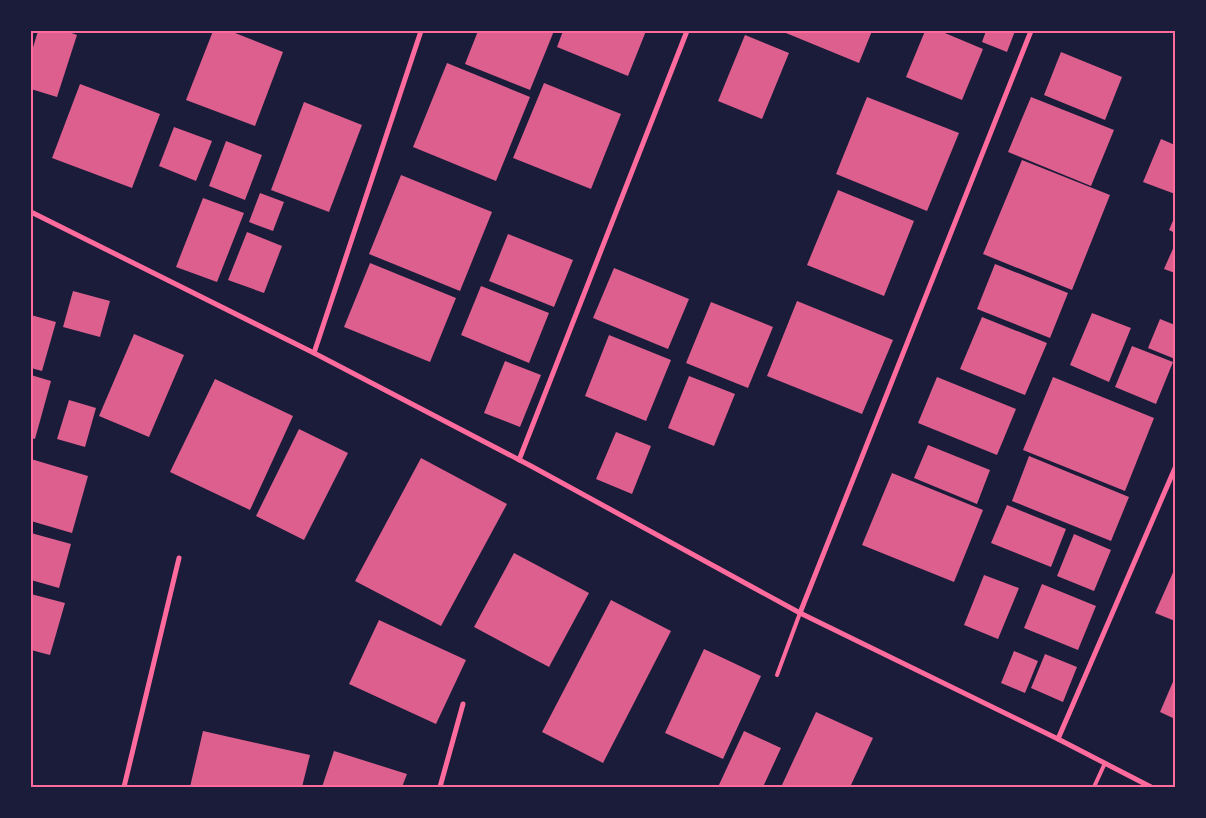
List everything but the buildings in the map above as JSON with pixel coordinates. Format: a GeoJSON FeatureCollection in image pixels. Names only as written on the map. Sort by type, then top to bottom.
{"type":"FeatureCollection","features":[{"type":"Feature","properties":{"kind":"street"},"geometry":{"type":"LineString","coordinates":[[314,353],[421,31]]}},
{"type":"Feature","properties":{"kind":"street"},"geometry":{"type":"LineString","coordinates":[[519,460],[687,31]]}},
{"type":"Feature","properties":{"kind":"street"},"geometry":{"type":"LineString","coordinates":[[800,613],[1030,31]]}},
{"type":"Feature","properties":{"kind":"street"},"geometry":{"type":"LineString","coordinates":[[31,212],[314,353],[519,460],[800,613],[1058,739],[1151,787]]}},
{"type":"Feature","properties":{"kind":"street"},"geometry":{"type":"LineString","coordinates":[[1058,739],[1175,468]]}},
{"type":"Feature","properties":{"kind":"street"},"geometry":{"type":"LineString","coordinates":[[124,787],[179,558]]}},
{"type":"Feature","properties":{"kind":"street"},"geometry":{"type":"LineString","coordinates":[[440,787],[463,704]]}},
{"type":"Feature","properties":{"kind":"lane"},"geometry":{"type":"LineString","coordinates":[[777,675],[800,613]]}},
{"type":"Feature","properties":{"kind":"lane"},"geometry":{"type":"LineString","coordinates":[[1094,787],[1104,763]]}}]}
